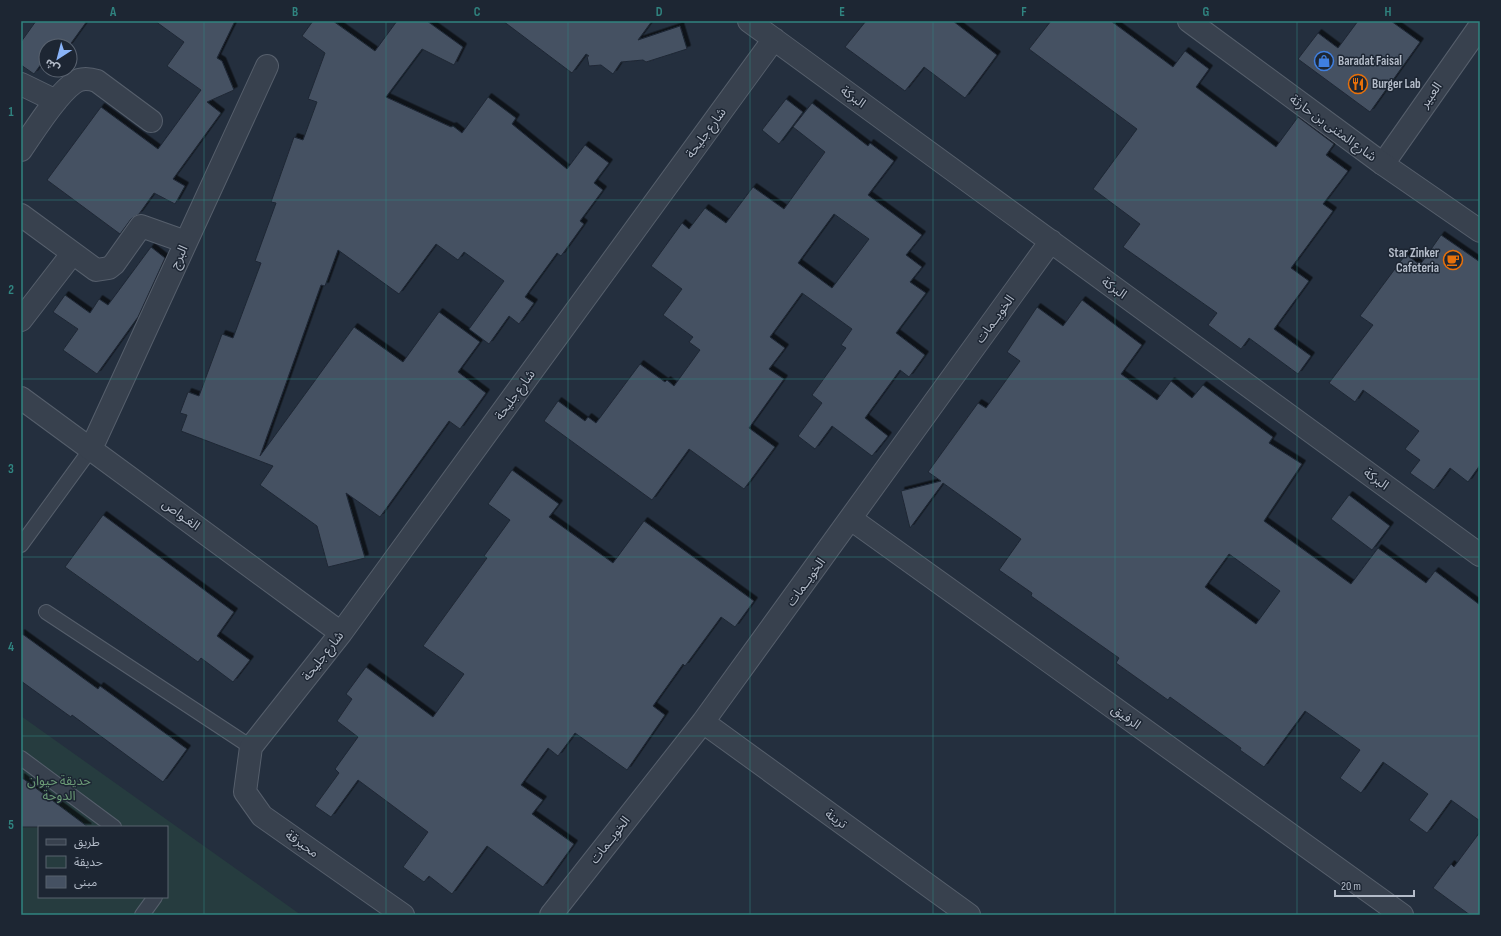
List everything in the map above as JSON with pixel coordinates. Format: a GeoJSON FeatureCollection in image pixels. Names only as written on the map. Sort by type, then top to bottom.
{"type":"FeatureCollection","features":[{"type":"Feature","properties":{"kind":"street","name":"البركة"},"geometry":{"type":"LineString","coordinates":[[749,21],[1480,555]]}},
{"type":"Feature","properties":{"kind":"street","name":"شارع المثنى بن حارثة"},"geometry":{"type":"LineString","coordinates":[[1189,21],[1383,164],[1480,231]]}},
{"type":"Feature","properties":{"kind":"street","name":"العبير"},"geometry":{"type":"LineString","coordinates":[[1383,164],[1480,26]]}},
{"type":"Feature","properties":{"kind":"street","name":"شارع جليحة"},"geometry":{"type":"LineString","coordinates":[[251,747],[341,633],[774,39]]}},
{"type":"Feature","properties":{"kind":"street","name":"البرج"},"geometry":{"type":"LineString","coordinates":[[91,449],[267,66]]}},
{"type":"Feature","properties":{"kind":"street"},"geometry":{"type":"LineString","coordinates":[[21,150],[56,101],[72,84],[80,80],[89,79],[97,81],[151,121]]}},
{"type":"Feature","properties":{"kind":"street"},"geometry":{"type":"LineString","coordinates":[[21,84],[56,101]]}},
{"type":"Feature","properties":{"kind":"street"},"geometry":{"type":"LineString","coordinates":[[21,215],[72,254],[96,270],[109,268],[114,264],[141,226],[186,242]]}},
{"type":"Feature","properties":{"kind":"street","name":"الخويــمات"},"geometry":{"type":"LineString","coordinates":[[551,915],[703,722],[1051,241]]}},
{"type":"Feature","properties":{"kind":"street"},"geometry":{"type":"LineString","coordinates":[[21,320],[72,254]]}},
{"type":"Feature","properties":{"kind":"street","name":"الغـواص"},"geometry":{"type":"LineString","coordinates":[[21,398],[341,633]]}},
{"type":"Feature","properties":{"kind":"street","name":"الرفيق"},"geometry":{"type":"LineString","coordinates":[[851,519],[1402,915]]}},
{"type":"Feature","properties":{"kind":"street","name":"ترينة"},"geometry":{"type":"LineString","coordinates":[[703,722],[969,915]]}},
{"type":"Feature","properties":{"kind":"street","name":"محيرقة"},"geometry":{"type":"LineString","coordinates":[[251,747],[245,792],[262,816],[403,915]]}},
{"type":"Feature","properties":{"kind":"lane"},"geometry":{"type":"LineString","coordinates":[[21,545],[91,449]]}},
{"type":"Feature","properties":{"kind":"lane"},"geometry":{"type":"LineString","coordinates":[[46,612],[251,747]]}},
{"type":"Feature","properties":{"kind":"lane"},"geometry":{"type":"LineString","coordinates":[[21,758],[113,826]]}},
{"type":"Feature","properties":{"kind":"lane"},"geometry":{"type":"LineString","coordinates":[[142,915],[154,898]]}},
{"type":"Feature","properties":{"kind":"green space","name":"حديقة حيوان الدوحة"},"geometry":{"type":"Polygon","coordinates":[[[21,716],[301,915],[21,915],[21,716]]]}},
{"type":"Feature","properties":{"kind":"building"},"geometry":{"type":"Polygon","coordinates":[[[36,21],[87,21],[75,38],[38,38],[38,68],[34,74],[21,65],[21,42],[36,21]]]}},
{"type":"Feature","properties":{"kind":"building"},"geometry":{"type":"Polygon","coordinates":[[[155,21],[235,21],[217,58],[222,61],[234,90],[207,102],[221,113],[173,179],[185,186],[175,204],[154,193],[139,214],[131,219],[120,234],[47,180],[101,107],[158,149],[201,90],[167,66],[184,42],[155,21]]]}},
{"type":"Feature","properties":{"kind":"building"},"geometry":{"type":"Polygon","coordinates":[[[313,21],[333,21],[375,51],[397,21],[427,21],[463,47],[454,65],[422,49],[386,97],[451,127],[453,126],[462,133],[488,97],[516,118],[512,124],[567,169],[585,145],[609,163],[594,183],[603,190],[580,221],[584,224],[561,256],[557,253],[525,297],[534,303],[519,324],[509,316],[489,344],[469,329],[504,281],[464,252],[458,260],[436,244],[399,294],[338,250],[325,286],[321,285],[260,456],[354,327],[403,362],[439,312],[480,342],[458,372],[486,393],[460,429],[449,421],[380,517],[346,493],[365,558],[328,567],[317,526],[260,485],[273,466],[181,431],[187,415],[180,413],[188,392],[199,396],[222,334],[233,338],[261,263],[255,261],[276,203],[271,202],[294,137],[303,140],[317,102],[308,99],[325,53],[302,36],[313,21]]]}},
{"type":"Feature","properties":{"kind":"building"},"geometry":{"type":"Polygon","coordinates":[[[503,21],[652,21],[638,40],[680,26],[687,49],[646,62],[643,60],[621,62],[613,74],[601,65],[589,66],[587,56],[589,56],[586,54],[572,73],[503,21]]]}},
{"type":"Feature","properties":{"kind":"building"},"geometry":{"type":"Polygon","coordinates":[[[866,21],[953,21],[997,55],[965,98],[924,67],[905,91],[845,47],[866,21]]]}},
{"type":"Feature","properties":{"kind":"building"},"geometry":{"type":"Polygon","coordinates":[[[1051,21],[1111,21],[1173,67],[1185,51],[1209,69],[1196,87],[1276,147],[1298,117],[1334,144],[1326,155],[1348,171],[1323,204],[1333,211],[1291,268],[1309,281],[1274,329],[1311,356],[1298,374],[1249,338],[1241,349],[1208,325],[1217,313],[1123,247],[1140,224],[1093,189],[1137,129],[1029,49],[1051,21]]]}},
{"type":"Feature","properties":{"kind":"building"},"geometry":{"type":"Polygon","coordinates":[[[1358,21],[1391,21],[1420,42],[1370,112],[1298,59],[1318,33],[1338,48],[1358,21]]]}},
{"type":"Feature","properties":{"kind":"building"},"geometry":{"type":"Polygon","coordinates":[[[786,99],[803,112],[779,144],[762,130],[786,99]]]}},
{"type":"Feature","properties":{"kind":"building"},"geometry":{"type":"Polygon","coordinates":[[[812,103],[868,146],[870,143],[894,161],[868,195],[922,235],[906,255],[922,267],[910,282],[926,293],[896,333],[925,355],[909,377],[900,370],[865,418],[888,436],[872,456],[832,426],[815,449],[798,436],[822,403],[812,395],[846,348],[841,345],[852,329],[802,293],[770,337],[785,348],[769,369],[784,379],[749,428],[775,447],[744,489],[689,449],[652,500],[544,421],[558,401],[585,421],[588,417],[596,423],[640,364],[665,382],[667,380],[674,386],[700,350],[689,342],[693,337],[663,315],[682,289],[651,266],[682,223],[689,229],[705,208],[726,223],[753,187],[784,209],[825,152],[793,127],[812,103]],[[834,214],[798,263],[832,288],[869,239],[834,214]]]}},
{"type":"Feature","properties":{"kind":"building"},"geometry":{"type":"Polygon","coordinates":[[[1441,235],[1480,262],[1480,465],[1468,482],[1450,468],[1434,490],[1410,473],[1420,460],[1405,449],[1419,431],[1363,390],[1355,402],[1329,383],[1373,325],[1360,316],[1406,254],[1420,265],[1441,235]]]}},
{"type":"Feature","properties":{"kind":"building"},"geometry":{"type":"Polygon","coordinates":[[[151,247],[165,258],[138,317],[97,374],[63,350],[78,329],[53,312],[65,295],[90,313],[99,299],[108,305],[151,247]]]}},
{"type":"Feature","properties":{"kind":"building"},"geometry":{"type":"Polygon","coordinates":[[[1082,300],[1142,345],[1121,374],[1157,400],[1171,381],[1192,398],[1203,385],[1273,437],[1269,443],[1302,464],[1264,521],[1351,584],[1378,548],[1426,583],[1435,571],[1480,605],[1480,821],[1451,800],[1427,833],[1409,820],[1428,794],[1383,762],[1361,793],[1340,778],[1360,750],[1305,711],[1264,767],[1240,750],[1241,748],[1170,697],[1168,700],[1116,663],[1119,658],[1031,596],[1032,593],[999,570],[1021,539],[943,483],[910,528],[901,491],[941,481],[928,472],[978,403],[986,408],[1020,361],[1007,352],[1037,307],[1063,326],[1082,300]],[[1229,554],[1205,587],[1256,624],[1280,591],[1229,554]]]}},
{"type":"Feature","properties":{"kind":"building"},"geometry":{"type":"Polygon","coordinates":[[[512,470],[559,504],[549,517],[613,563],[644,521],[754,601],[735,627],[721,617],[685,666],[683,664],[653,706],[665,715],[627,770],[575,733],[558,756],[548,748],[521,785],[543,800],[532,814],[574,844],[543,887],[487,846],[452,894],[429,876],[424,882],[403,867],[428,832],[358,780],[331,817],[315,806],[339,773],[335,769],[358,737],[337,721],[352,699],[346,694],[366,667],[433,717],[464,674],[423,646],[487,558],[484,556],[510,520],[488,504],[512,470]]]}},
{"type":"Feature","properties":{"kind":"building"},"geometry":{"type":"Polygon","coordinates":[[[1349,495],[1390,526],[1372,550],[1331,519],[1349,495]]]}},
{"type":"Feature","properties":{"kind":"building"},"geometry":{"type":"Polygon","coordinates":[[[103,515],[234,612],[217,636],[250,660],[233,682],[201,658],[198,662],[65,567],[103,515]]]}},
{"type":"Feature","properties":{"kind":"building"},"geometry":{"type":"Polygon","coordinates":[[[21,633],[98,689],[100,686],[187,749],[163,782],[72,715],[71,717],[21,681],[21,633]]]}},
{"type":"Feature","properties":{"kind":"building"},"geometry":{"type":"Polygon","coordinates":[[[21,777],[87,826],[38,826],[21,827],[21,777]]]}},
{"type":"Feature","properties":{"kind":"building"},"geometry":{"type":"Polygon","coordinates":[[[1480,832],[1480,915],[1470,915],[1433,888],[1451,864],[1454,867],[1480,832]]]}},
{"type":"Feature","properties":{"kind":"place","name":"Baradat Faisal"},"geometry":{"type":"Point","coordinates":[1324,61]}},
{"type":"Feature","properties":{"kind":"place","name":"Burger Lab"},"geometry":{"type":"Point","coordinates":[1358,84]}},
{"type":"Feature","properties":{"kind":"place","name":"Star Zinker Cafeteria"},"geometry":{"type":"Point","coordinates":[1453,260]}}]}
